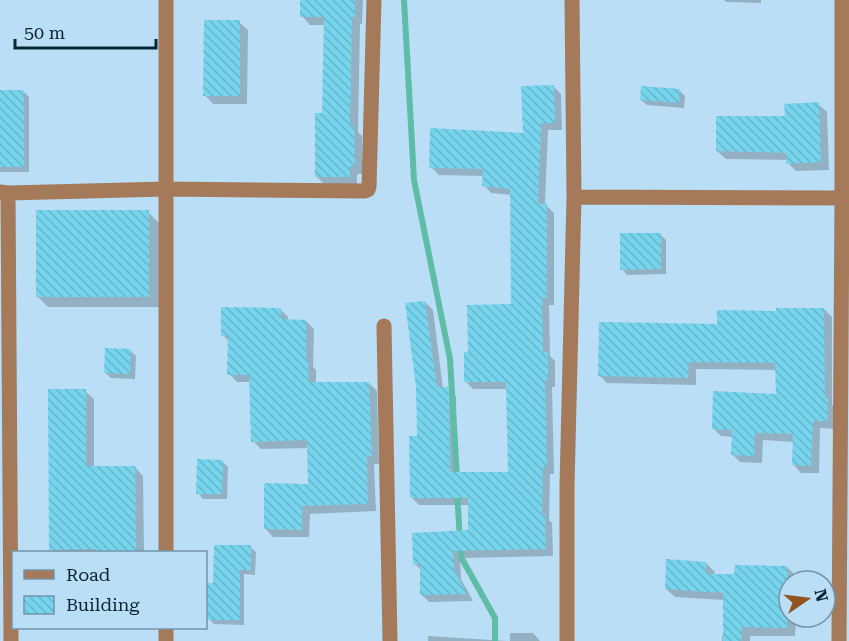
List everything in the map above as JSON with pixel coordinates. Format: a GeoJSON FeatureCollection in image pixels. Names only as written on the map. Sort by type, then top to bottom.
{"type":"FeatureCollection","features":[{"type":"Feature","properties":{"kind":"street"},"geometry":{"type":"LineString","coordinates":[[166,0],[166,551]]}},
{"type":"Feature","properties":{"kind":"street"},"geometry":{"type":"LineString","coordinates":[[11,641],[4,193],[166,189],[368,190],[374,0]]}},
{"type":"Feature","properties":{"kind":"street"},"geometry":{"type":"LineString","coordinates":[[567,641],[567,486],[573,197],[572,0]]}},
{"type":"Feature","properties":{"kind":"street"},"geometry":{"type":"LineString","coordinates":[[838,641],[845,198],[842,0]]}},
{"type":"Feature","properties":{"kind":"street"},"geometry":{"type":"LineString","coordinates":[[573,197],[845,198]]}},
{"type":"Feature","properties":{"kind":"street"},"geometry":{"type":"LineString","coordinates":[[384,326],[390,641]]}},
{"type":"Feature","properties":{"kind":"building"},"geometry":{"type":"Polygon","coordinates":[[[300,0],[355,0],[355,17],[352,17],[350,126],[354,126],[355,166],[350,166],[350,177],[315,177],[315,113],[322,113],[324,17],[300,17],[300,0]]]}},
{"type":"Feature","properties":{"kind":"building"},"geometry":{"type":"Polygon","coordinates":[[[204,20],[240,20],[240,96],[203,96],[204,20]]]}},
{"type":"Feature","properties":{"kind":"building"},"geometry":{"type":"Polygon","coordinates":[[[554,85],[555,123],[541,123],[538,204],[547,204],[547,298],[542,298],[543,352],[548,352],[548,380],[545,380],[547,466],[543,467],[542,514],[545,514],[546,549],[453,551],[454,570],[467,594],[420,595],[420,564],[413,565],[412,533],[468,530],[468,498],[410,498],[409,436],[417,436],[416,387],[405,303],[425,301],[437,387],[449,387],[450,472],[508,472],[506,382],[464,382],[464,352],[468,352],[467,305],[511,304],[510,189],[482,186],[483,169],[429,168],[430,128],[523,133],[521,86],[554,85]]]}},
{"type":"Feature","properties":{"kind":"building"},"geometry":{"type":"Polygon","coordinates":[[[641,86],[680,89],[679,103],[640,100],[641,86]]]}},
{"type":"Feature","properties":{"kind":"building"},"geometry":{"type":"Polygon","coordinates":[[[0,90],[24,90],[24,167],[0,167],[0,90]]]}},
{"type":"Feature","properties":{"kind":"building"},"geometry":{"type":"Polygon","coordinates":[[[819,102],[821,162],[786,164],[786,153],[716,151],[716,116],[785,116],[784,104],[819,102]]]}},
{"type":"Feature","properties":{"kind":"building"},"geometry":{"type":"Polygon","coordinates":[[[36,210],[149,210],[149,297],[36,297],[36,210]]]}},
{"type":"Feature","properties":{"kind":"building"},"geometry":{"type":"Polygon","coordinates":[[[620,233],[661,233],[661,269],[620,270],[620,233]]]}},
{"type":"Feature","properties":{"kind":"building"},"geometry":{"type":"Polygon","coordinates":[[[221,307],[281,308],[281,319],[306,320],[308,382],[369,382],[372,456],[367,456],[368,504],[302,506],[302,530],[264,529],[264,483],[308,484],[307,440],[251,442],[249,375],[227,375],[228,335],[221,336],[221,307]]]}},
{"type":"Feature","properties":{"kind":"building"},"geometry":{"type":"Polygon","coordinates":[[[776,308],[824,308],[827,421],[813,421],[811,466],[792,465],[793,434],[755,433],[754,456],[731,455],[732,430],[712,429],[713,391],[776,394],[775,363],[689,362],[688,378],[598,376],[599,322],[717,324],[717,310],[776,311],[776,308]]]}},
{"type":"Feature","properties":{"kind":"building"},"geometry":{"type":"Polygon","coordinates":[[[105,348],[131,349],[130,374],[104,373],[105,348]]]}},
{"type":"Feature","properties":{"kind":"building"},"geometry":{"type":"Polygon","coordinates":[[[48,389],[86,389],[86,466],[135,466],[136,551],[49,550],[48,389]]]}},
{"type":"Feature","properties":{"kind":"building"},"geometry":{"type":"Polygon","coordinates":[[[197,459],[223,460],[222,494],[196,494],[197,459]]]}},
{"type":"Feature","properties":{"kind":"building"},"geometry":{"type":"Polygon","coordinates":[[[214,545],[251,545],[251,570],[240,570],[240,620],[207,620],[207,583],[213,583],[214,545]]]}},
{"type":"Feature","properties":{"kind":"building"},"geometry":{"type":"Polygon","coordinates":[[[666,559],[706,562],[706,574],[734,574],[735,565],[787,566],[787,569],[777,569],[777,628],[742,627],[741,641],[723,641],[723,593],[665,589],[666,559]]]}},
{"type":"Feature","properties":{"kind":"waterway"},"geometry":{"type":"LineString","coordinates":[[404,0],[414,180],[450,359],[457,478]]}},
{"type":"Feature","properties":{"kind":"waterway"},"geometry":{"type":"LineString","coordinates":[[457,492],[461,557],[495,618],[495,641]]}}]}
